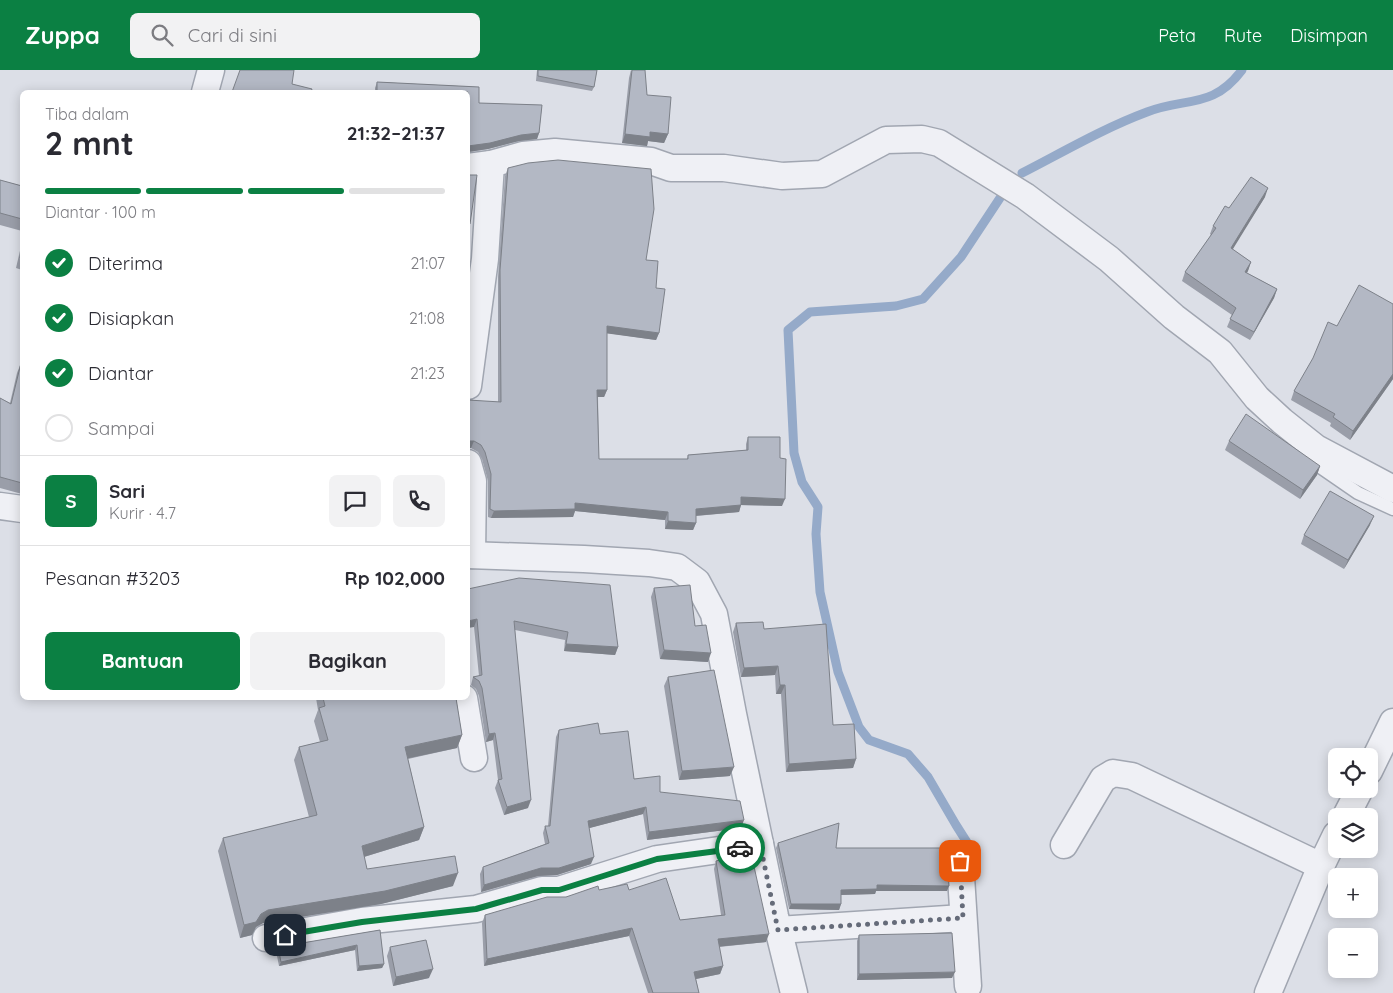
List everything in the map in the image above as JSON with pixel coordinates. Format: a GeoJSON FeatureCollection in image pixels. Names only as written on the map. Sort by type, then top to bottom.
{"type":"FeatureCollection","features":[{"type":"Feature","properties":{"kind":"street"},"geometry":{"type":"LineString","coordinates":[[205,90],[211,70]]}},
{"type":"Feature","properties":{"kind":"street"},"geometry":{"type":"LineString","coordinates":[[470,357],[475,283],[485,259],[479,165],[522,155],[555,152],[651,161],[671,168],[724,168],[782,176],[822,174],[886,140],[922,139],[939,144],[1025,196],[1109,259],[1174,317],[1220,352],[1257,398],[1282,421],[1316,448],[1393,489]]}},
{"type":"Feature","properties":{"kind":"street"},"geometry":{"type":"LineString","coordinates":[[470,470],[473,481],[470,555],[649,563],[677,568],[697,582],[714,614],[778,930],[794,993]]}},
{"type":"Feature","properties":{"kind":"street"},"geometry":{"type":"LineString","coordinates":[[0,506],[20,509]]}},
{"type":"Feature","properties":{"kind":"street"},"geometry":{"type":"LineString","coordinates":[[464,700],[474,758]]}},
{"type":"Feature","properties":{"kind":"street"},"geometry":{"type":"LineString","coordinates":[[1378,753],[1393,722]]}},
{"type":"Feature","properties":{"kind":"street"},"geometry":{"type":"LineString","coordinates":[[1064,845],[1103,779],[1113,773],[1132,776],[1321,866]]}},
{"type":"Feature","properties":{"kind":"street"},"geometry":{"type":"LineString","coordinates":[[266,938],[362,922],[476,909],[542,890],[559,890],[657,859],[760,844]]}},
{"type":"Feature","properties":{"kind":"street"},"geometry":{"type":"LineString","coordinates":[[1268,993],[1328,852]]}},
{"type":"Feature","properties":{"kind":"street"},"geometry":{"type":"LineString","coordinates":[[960,861],[968,986]]}},
{"type":"Feature","properties":{"kind":"street"},"geometry":{"type":"LineString","coordinates":[[778,930],[963,918]]}},
{"type":"Feature","properties":{"kind":"lane"},"geometry":{"type":"LineString","coordinates":[[1314,462],[1358,493],[1393,509]]}},
{"type":"Feature","properties":{"kind":"building"},"geometry":{"type":"Polygon","coordinates":[[[240,70],[294,70],[292,84],[312,89],[312,90],[233,90],[240,70]]]}},
{"type":"Feature","properties":{"kind":"building"},"geometry":{"type":"Polygon","coordinates":[[[538,70],[597,70],[594,87],[538,76],[538,70]]]}},
{"type":"Feature","properties":{"kind":"building"},"geometry":{"type":"Polygon","coordinates":[[[632,70],[645,70],[647,95],[671,97],[668,134],[650,132],[650,137],[625,134],[632,70]]]}},
{"type":"Feature","properties":{"kind":"building"},"geometry":{"type":"Polygon","coordinates":[[[377,82],[479,87],[479,103],[542,105],[539,133],[470,146],[470,90],[377,90],[377,82]]]}},
{"type":"Feature","properties":{"kind":"building"},"geometry":{"type":"Polygon","coordinates":[[[558,160],[651,169],[654,209],[646,260],[658,261],[656,288],[665,289],[659,333],[607,326],[607,390],[597,390],[599,459],[688,459],[688,455],[748,450],[748,437],[780,437],[780,458],[786,459],[785,499],[741,497],[741,505],[696,509],[696,523],[668,521],[668,512],[575,503],[575,509],[494,511],[490,509],[491,474],[485,452],[481,445],[470,441],[470,400],[501,402],[500,270],[508,168],[528,163],[558,160]]]}},
{"type":"Feature","properties":{"kind":"building"},"geometry":{"type":"Polygon","coordinates":[[[470,175],[477,175],[470,224],[470,175]]]}},
{"type":"Feature","properties":{"kind":"building"},"geometry":{"type":"Polygon","coordinates":[[[1251,177],[1268,188],[1231,248],[1251,262],[1245,272],[1277,289],[1254,332],[1230,319],[1236,308],[1185,272],[1216,228],[1213,226],[1225,206],[1229,208],[1251,177]]]}},
{"type":"Feature","properties":{"kind":"building"},"geometry":{"type":"Polygon","coordinates":[[[0,180],[20,185],[20,218],[0,213],[0,180]]]}},
{"type":"Feature","properties":{"kind":"building"},"geometry":{"type":"Polygon","coordinates":[[[1359,285],[1393,304],[1393,374],[1353,431],[1333,417],[1335,414],[1294,391],[1313,358],[1328,322],[1337,326],[1359,285]]]}},
{"type":"Feature","properties":{"kind":"building"},"geometry":{"type":"Polygon","coordinates":[[[20,367],[20,482],[0,477],[0,398],[11,404],[20,367]]]}},
{"type":"Feature","properties":{"kind":"building"},"geometry":{"type":"Polygon","coordinates":[[[1246,414],[1320,466],[1303,490],[1229,441],[1246,414]]]}},
{"type":"Feature","properties":{"kind":"building"},"geometry":{"type":"Polygon","coordinates":[[[1330,491],[1374,516],[1348,560],[1304,535],[1330,491]]]}},
{"type":"Feature","properties":{"kind":"building"},"geometry":{"type":"Polygon","coordinates":[[[519,578],[610,585],[618,647],[566,644],[568,632],[514,621],[531,800],[507,807],[498,780],[502,779],[495,733],[489,734],[482,688],[479,681],[473,677],[482,675],[477,619],[470,621],[470,589],[519,578]]]}},
{"type":"Feature","properties":{"kind":"building"},"geometry":{"type":"Polygon","coordinates":[[[690,585],[695,626],[706,625],[711,653],[664,650],[654,588],[690,585]]]}},
{"type":"Feature","properties":{"kind":"building"},"geometry":{"type":"Polygon","coordinates":[[[763,622],[764,629],[826,624],[833,725],[854,724],[856,759],[789,764],[785,685],[780,685],[778,666],[744,668],[736,623],[763,622]]]}},
{"type":"Feature","properties":{"kind":"building"},"geometry":{"type":"Polygon","coordinates":[[[714,670],[734,767],[682,771],[668,677],[714,670]]]}},
{"type":"Feature","properties":{"kind":"building"},"geometry":{"type":"Polygon","coordinates":[[[324,700],[456,700],[462,735],[405,747],[424,827],[362,846],[367,869],[455,856],[458,873],[385,891],[268,910],[261,914],[256,922],[244,925],[223,838],[317,815],[299,747],[328,740],[319,708],[325,706],[324,700]]]}},
{"type":"Feature","properties":{"kind":"building"},"geometry":{"type":"Polygon","coordinates":[[[598,723],[600,734],[628,731],[634,779],[660,776],[660,792],[740,801],[744,820],[649,832],[646,807],[588,821],[594,857],[559,868],[541,868],[484,885],[483,867],[549,843],[545,826],[550,826],[559,730],[598,723]]]}},
{"type":"Feature","properties":{"kind":"building"},"geometry":{"type":"Polygon","coordinates":[[[839,823],[836,848],[949,848],[947,857],[949,886],[877,885],[877,889],[841,890],[841,904],[791,904],[778,843],[839,823]]]}},
{"type":"Feature","properties":{"kind":"building"},"geometry":{"type":"Polygon","coordinates":[[[751,853],[769,934],[718,939],[723,966],[694,972],[699,993],[653,993],[632,928],[487,959],[485,915],[547,897],[566,897],[598,886],[599,890],[627,884],[629,890],[666,878],[680,920],[725,915],[716,861],[751,853]]]}},
{"type":"Feature","properties":{"kind":"building"},"geometry":{"type":"Polygon","coordinates":[[[380,930],[384,964],[359,966],[357,945],[281,962],[278,947],[380,930]]]}},
{"type":"Feature","properties":{"kind":"building"},"geometry":{"type":"Polygon","coordinates":[[[952,933],[955,972],[859,974],[859,935],[952,933]]]}},
{"type":"Feature","properties":{"kind":"building"},"geometry":{"type":"Polygon","coordinates":[[[426,940],[433,969],[396,977],[390,947],[426,940]]]}},
{"type":"Feature","properties":{"kind":"waterway"},"geometry":{"type":"LineString","coordinates":[[1022,173],[1131,118],[1161,107],[1198,100],[1220,91],[1242,70]]}},
{"type":"Feature","properties":{"kind":"waterway"},"geometry":{"type":"LineString","coordinates":[[969,863],[968,844],[928,777],[908,754],[869,740],[859,727],[838,672],[820,592],[816,534],[818,507],[802,482],[794,453],[788,330],[810,312],[896,306],[923,299],[961,257],[1000,198]]}},
{"type":"Feature","properties":{"kind":"way so far"},"geometry":{"type":"LineString","coordinates":[[740,848],[760,844],[778,930],[963,918],[960,861]]}},
{"type":"Feature","properties":{"kind":"route"},"geometry":{"type":"LineString","coordinates":[[285,935],[362,922],[476,909],[542,890],[559,890],[657,859],[740,848]]}}]}
